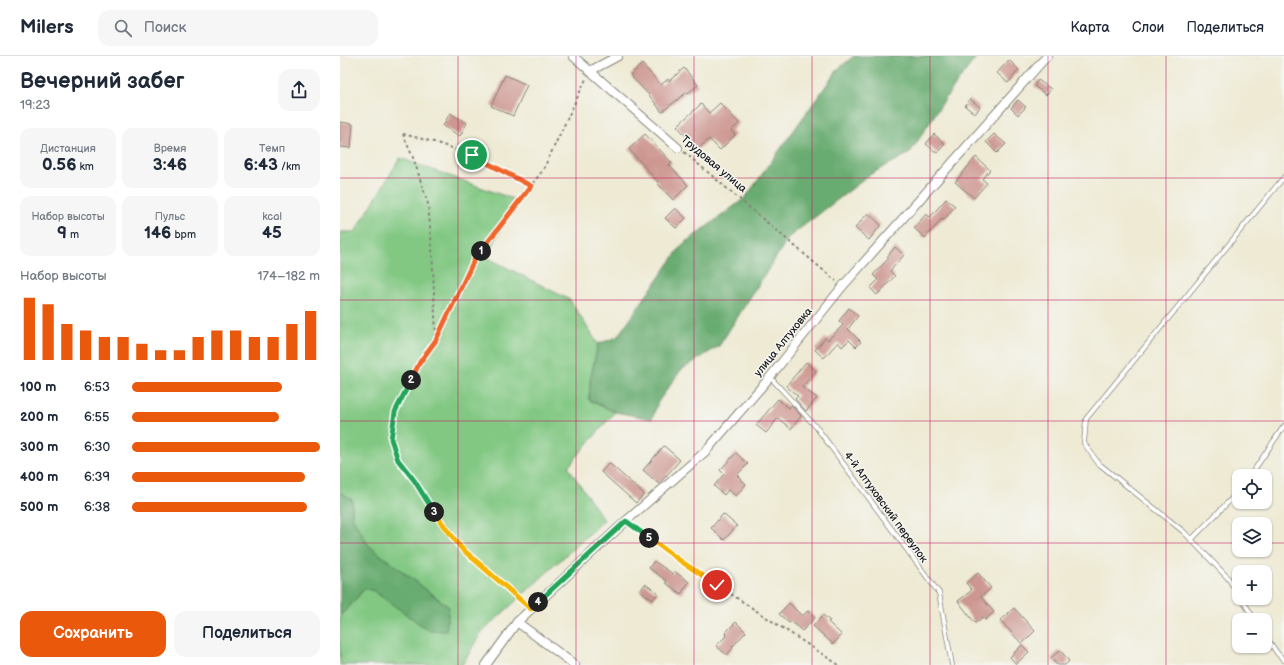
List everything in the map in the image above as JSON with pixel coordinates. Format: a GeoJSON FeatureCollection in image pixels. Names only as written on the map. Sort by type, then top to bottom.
{"type":"FeatureCollection","features":[{"type":"Feature","properties":{"kind":"street","name":"Трудовая улица"},"geometry":{"type":"LineString","coordinates":[[573,56],[678,148]]}},
{"type":"Feature","properties":{"kind":"street"},"geometry":{"type":"LineString","coordinates":[[590,71],[618,56]]}},
{"type":"Feature","properties":{"kind":"street","name":"улица Алтуховка"},"geometry":{"type":"LineString","coordinates":[[486,665],[517,622],[626,521],[706,451],[770,377],[842,287],[1047,56]]}},
{"type":"Feature","properties":{"kind":"street"},"geometry":{"type":"LineString","coordinates":[[517,622],[575,665]]}},
{"type":"Feature","properties":{"kind":"lane"},"geometry":{"type":"LineString","coordinates":[[1232,584],[1228,578],[1184,532],[1098,463],[1084,443],[1086,418],[1284,177]]}},
{"type":"Feature","properties":{"kind":"lane","name":"4-й Алтуховский переулок"},"geometry":{"type":"LineString","coordinates":[[770,377],[817,428],[939,593],[952,665]]}},
{"type":"Feature","properties":{"kind":"lane"},"geometry":{"type":"LineString","coordinates":[[1255,469],[1284,426]]}},
{"type":"Feature","properties":{"kind":"lane"},"geometry":{"type":"LineString","coordinates":[[1191,540],[1232,498]]}},
{"type":"Feature","properties":{"kind":"lane"},"geometry":{"type":"LineString","coordinates":[[1272,646],[1284,660]]}},
{"type":"Feature","properties":{"kind":"path"},"geometry":{"type":"LineString","coordinates":[[531,609],[461,548],[436,516],[414,480],[398,460],[391,439],[395,412],[420,362],[436,340],[474,260],[543,170],[590,71]]}},
{"type":"Feature","properties":{"kind":"path"},"geometry":{"type":"LineString","coordinates":[[436,340],[432,247],[428,204],[414,160],[403,134],[434,142],[472,155],[531,186]]}},
{"type":"Feature","properties":{"kind":"path","name":"Трудовая улица"},"geometry":{"type":"LineString","coordinates":[[678,148],[842,287]]}},
{"type":"Feature","properties":{"kind":"path"},"geometry":{"type":"LineString","coordinates":[[626,521],[682,562],[838,665]]}},
{"type":"Feature","properties":{"kind":"green space"},"geometry":{"type":"Polygon","coordinates":[[[854,56],[977,56],[945,99],[910,153],[871,174],[789,237],[719,346],[681,370],[658,402],[652,419],[615,412],[589,400],[590,381],[598,344],[617,337],[682,245],[745,198],[838,69],[854,56]]]}},
{"type":"Feature","properties":{"kind":"green space"},"geometry":{"type":"Polygon","coordinates":[[[400,158],[513,199],[488,258],[570,300],[598,344],[590,381],[589,400],[615,412],[568,467],[604,520],[481,633],[462,665],[340,665],[340,615],[365,588],[374,591],[390,603],[445,631],[449,607],[369,546],[352,517],[352,500],[340,492],[340,232],[355,232],[400,158]]]}},
{"type":"Feature","properties":{"kind":"green space"},"geometry":{"type":"Polygon","coordinates":[[[340,492],[352,500],[352,517],[369,546],[449,607],[446,631],[428,630],[374,591],[365,588],[340,615],[340,492]]]}},
{"type":"Feature","properties":{"kind":"building"},"geometry":{"type":"Polygon","coordinates":[[[1009,60],[1019,70],[1008,83],[997,73],[1009,60]]]}},
{"type":"Feature","properties":{"kind":"building"},"geometry":{"type":"Polygon","coordinates":[[[642,64],[661,85],[668,79],[669,81],[684,68],[698,85],[662,112],[649,95],[630,75],[642,64]]]}},
{"type":"Feature","properties":{"kind":"building"},"geometry":{"type":"Polygon","coordinates":[[[505,75],[527,85],[513,116],[491,106],[505,75]]]}},
{"type":"Feature","properties":{"kind":"building"},"geometry":{"type":"Polygon","coordinates":[[[1038,80],[1051,89],[1046,95],[1034,86],[1038,80]]]}},
{"type":"Feature","properties":{"kind":"building"},"geometry":{"type":"Polygon","coordinates":[[[970,99],[980,107],[975,114],[965,106],[970,99]]]}},
{"type":"Feature","properties":{"kind":"building"},"geometry":{"type":"Polygon","coordinates":[[[1018,100],[1026,107],[1018,115],[1011,108],[1018,100]]]}},
{"type":"Feature","properties":{"kind":"building"},"geometry":{"type":"Polygon","coordinates":[[[720,103],[739,123],[731,131],[735,135],[720,150],[709,139],[698,149],[677,126],[701,104],[709,113],[720,103]]]}},
{"type":"Feature","properties":{"kind":"building"},"geometry":{"type":"Polygon","coordinates":[[[450,113],[467,123],[460,136],[443,126],[450,113]]]}},
{"type":"Feature","properties":{"kind":"building"},"geometry":{"type":"Polygon","coordinates":[[[340,122],[353,124],[351,148],[340,147],[340,122]]]}},
{"type":"Feature","properties":{"kind":"building"},"geometry":{"type":"Polygon","coordinates":[[[645,134],[672,163],[669,165],[688,185],[673,200],[629,149],[645,134]]]}},
{"type":"Feature","properties":{"kind":"building"},"geometry":{"type":"Polygon","coordinates":[[[934,134],[945,144],[937,153],[926,144],[934,134]]]}},
{"type":"Feature","properties":{"kind":"building"},"geometry":{"type":"Polygon","coordinates":[[[994,134],[1006,144],[997,153],[986,142],[994,134]]]}},
{"type":"Feature","properties":{"kind":"building"},"geometry":{"type":"Polygon","coordinates":[[[976,157],[990,170],[982,179],[987,183],[974,198],[955,182],[976,157]]]}},
{"type":"Feature","properties":{"kind":"building"},"geometry":{"type":"Polygon","coordinates":[[[946,199],[955,206],[944,220],[942,219],[925,238],[914,228],[926,214],[930,217],[946,199]]]}},
{"type":"Feature","properties":{"kind":"building"},"geometry":{"type":"Polygon","coordinates":[[[675,208],[686,218],[676,228],[665,218],[675,208]]]}},
{"type":"Feature","properties":{"kind":"building"},"geometry":{"type":"Polygon","coordinates":[[[868,213],[881,225],[869,240],[855,228],[868,213]]]}},
{"type":"Feature","properties":{"kind":"building"},"geometry":{"type":"Polygon","coordinates":[[[895,247],[904,255],[890,271],[895,276],[877,295],[870,288],[878,280],[873,275],[889,258],[887,257],[895,247]]]}},
{"type":"Feature","properties":{"kind":"building"},"geometry":{"type":"Polygon","coordinates":[[[849,308],[858,316],[848,329],[861,342],[856,347],[849,340],[842,347],[838,342],[824,358],[815,350],[825,338],[828,340],[843,325],[839,321],[849,308]]]}},
{"type":"Feature","properties":{"kind":"building"},"geometry":{"type":"Polygon","coordinates":[[[806,362],[816,371],[802,387],[817,398],[806,411],[795,399],[798,396],[786,386],[806,362]]]}},
{"type":"Feature","properties":{"kind":"building"},"geometry":{"type":"Polygon","coordinates":[[[778,399],[789,408],[791,405],[801,416],[791,429],[778,418],[766,433],[756,425],[778,399]]]}},
{"type":"Feature","properties":{"kind":"building"},"geometry":{"type":"Polygon","coordinates":[[[664,446],[680,460],[659,484],[643,470],[664,446]]]}},
{"type":"Feature","properties":{"kind":"building"},"geometry":{"type":"Polygon","coordinates":[[[736,453],[748,464],[737,475],[746,484],[736,496],[728,490],[724,495],[714,486],[724,474],[720,470],[736,453]]]}},
{"type":"Feature","properties":{"kind":"building"},"geometry":{"type":"Polygon","coordinates":[[[609,463],[644,494],[636,503],[601,472],[609,463]]]}},
{"type":"Feature","properties":{"kind":"building"},"geometry":{"type":"Polygon","coordinates":[[[723,514],[737,526],[724,540],[711,528],[723,514]]]}},
{"type":"Feature","properties":{"kind":"building"},"geometry":{"type":"Polygon","coordinates":[[[654,561],[673,574],[674,571],[689,582],[681,594],[666,583],[667,581],[649,568],[654,561]]]}},
{"type":"Feature","properties":{"kind":"building"},"geometry":{"type":"Polygon","coordinates":[[[978,573],[991,588],[981,597],[994,612],[985,620],[983,617],[975,623],[958,601],[972,590],[966,583],[978,573]]]}},
{"type":"Feature","properties":{"kind":"building"},"geometry":{"type":"Polygon","coordinates":[[[645,584],[658,593],[653,600],[640,591],[645,584]]]}},
{"type":"Feature","properties":{"kind":"building"},"geometry":{"type":"Polygon","coordinates":[[[789,603],[802,616],[808,611],[815,618],[802,631],[791,621],[789,623],[779,614],[789,603]]]}},
{"type":"Feature","properties":{"kind":"building"},"geometry":{"type":"Polygon","coordinates":[[[1014,608],[1035,631],[1022,644],[1000,620],[1014,608]]]}},
{"type":"Feature","properties":{"kind":"building"},"geometry":{"type":"Polygon","coordinates":[[[823,615],[842,635],[833,644],[813,626],[823,615]]]}},
{"type":"Feature","properties":{"kind":"building"},"geometry":{"type":"Polygon","coordinates":[[[736,622],[746,632],[732,647],[733,648],[727,655],[716,646],[727,635],[725,633],[736,622]]]}},
{"type":"Feature","properties":{"kind":"building"},"geometry":{"type":"Polygon","coordinates":[[[1022,645],[1029,652],[1016,664],[1010,657],[1022,645]]]}},
{"type":"Feature","properties":{"kind":"building"},"geometry":{"type":"Polygon","coordinates":[[[1060,650],[1069,661],[1065,665],[1057,665],[1051,658],[1060,650]]]}},
{"type":"Feature","properties":{"kind":"route"},"geometry":{"type":"LineString","coordinates":[[472,155],[531,186],[474,260],[436,340],[420,362],[395,412],[391,439],[398,460],[414,480],[428,504],[461,548],[531,609],[626,521],[682,562],[717,585]]}}]}
